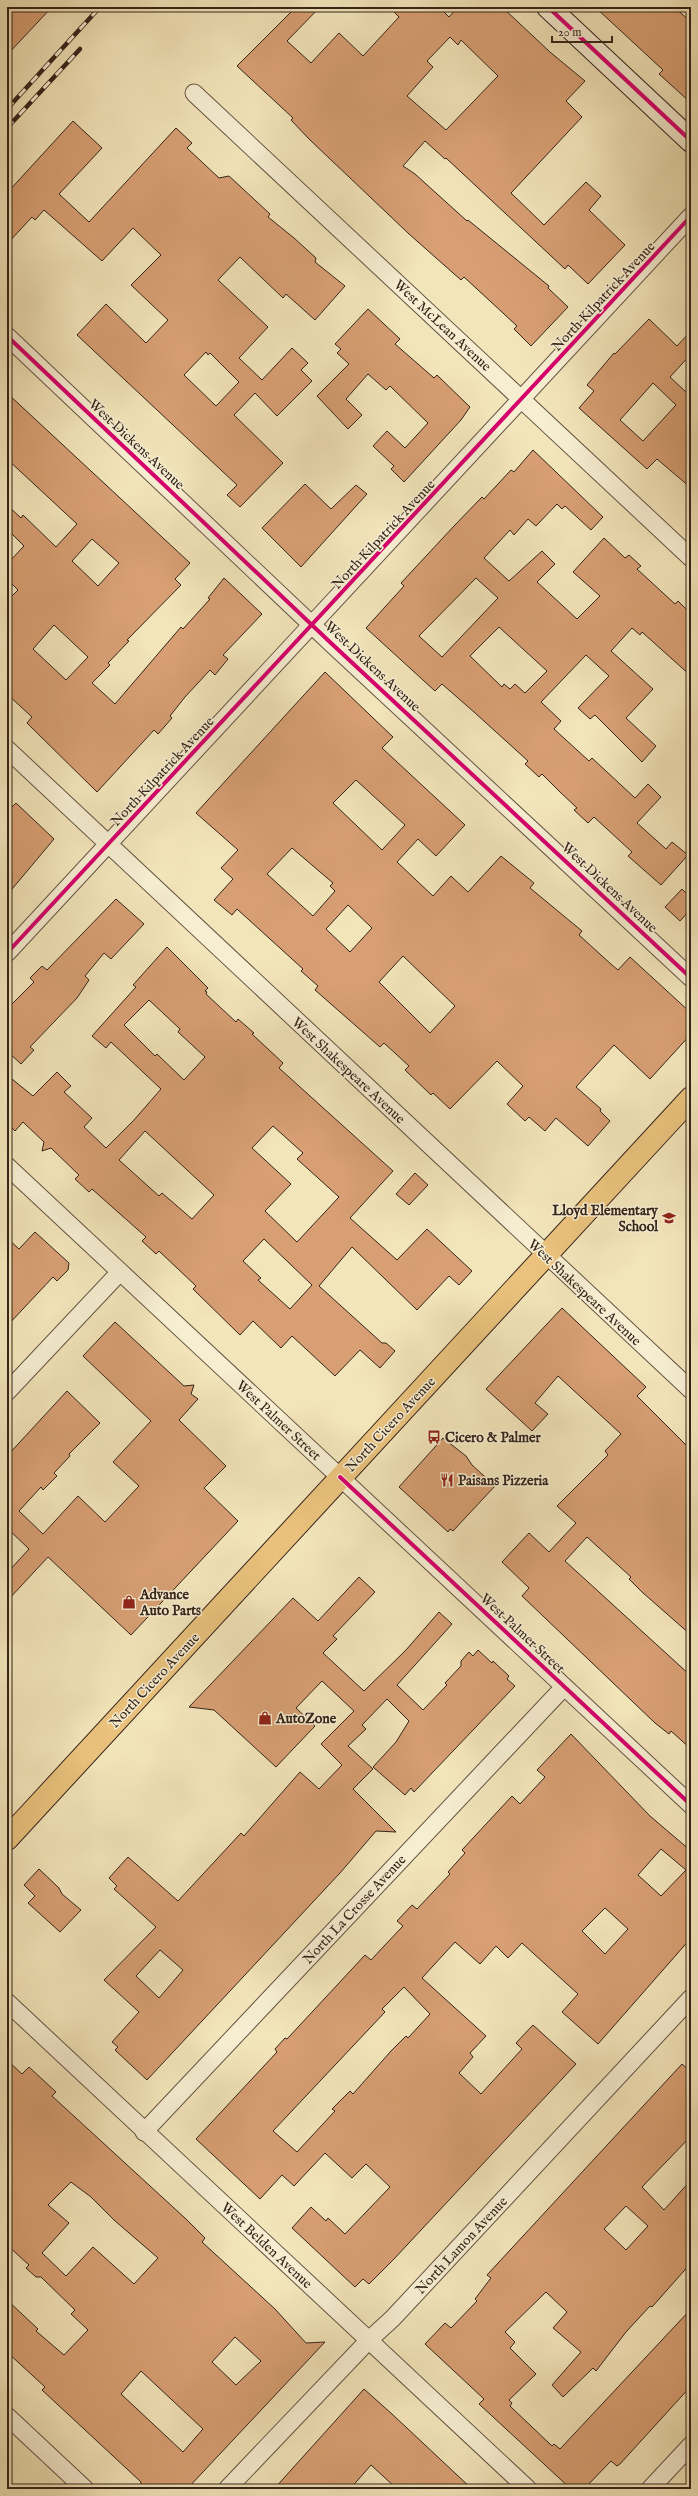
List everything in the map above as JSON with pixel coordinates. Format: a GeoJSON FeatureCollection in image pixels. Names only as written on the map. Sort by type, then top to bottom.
{"type":"FeatureCollection","features":[{"type":"Feature","properties":{"kind":"main road"},"geometry":{"type":"LineString","coordinates":[[548,7],[691,141]]}},
{"type":"Feature","properties":{"kind":"main road","name":"North Cicero Avenue"},"geometry":{"type":"LineString","coordinates":[[7,1839],[691,1098]]}},
{"type":"Feature","properties":{"kind":"street","name":"West McLean Avenue"},"geometry":{"type":"LineString","coordinates":[[194,93],[691,558]]}},
{"type":"Feature","properties":{"kind":"street","name":"North Kilpatrick Avenue"},"geometry":{"type":"LineString","coordinates":[[7,953],[522,400],[691,216]]}},
{"type":"Feature","properties":{"kind":"street","name":"West Dickens Avenue"},"geometry":{"type":"LineString","coordinates":[[7,336],[312,625],[691,978]]}},
{"type":"Feature","properties":{"kind":"street","name":"West Shakespeare Avenue"},"geometry":{"type":"LineString","coordinates":[[7,749],[691,1390]]}},
{"type":"Feature","properties":{"kind":"street","name":"West Palmer Street"},"geometry":{"type":"LineString","coordinates":[[7,1166],[691,1805]]}},
{"type":"Feature","properties":{"kind":"street"},"geometry":{"type":"LineString","coordinates":[[7,1392],[120,1272]]}},
{"type":"Feature","properties":{"kind":"street","name":"North La Crosse Avenue"},"geometry":{"type":"LineString","coordinates":[[144,2132],[564,1686]]}},
{"type":"Feature","properties":{"kind":"street","name":"North Lamon Avenue"},"geometry":{"type":"LineString","coordinates":[[227,2489],[369,2340],[393,2318],[691,1998]]}},
{"type":"Feature","properties":{"kind":"street","name":"West Belden Avenue"},"geometry":{"type":"LineString","coordinates":[[7,2002],[144,2132],[528,2489]]}},
{"type":"Feature","properties":{"kind":"street"},"geometry":{"type":"LineString","coordinates":[[7,2416],[84,2489]]}},
{"type":"Feature","properties":{"kind":"street"},"geometry":{"type":"LineString","coordinates":[[650,2489],[691,2445]]}},
{"type":"Feature","properties":{"kind":"building"},"geometry":{"type":"Polygon","coordinates":[[[7,7],[52,7],[7,55],[7,7]]]}},
{"type":"Feature","properties":{"kind":"building"},"geometry":{"type":"Polygon","coordinates":[[[296,7],[320,7],[287,41],[311,63],[339,33],[363,56],[399,17],[389,7],[439,7],[449,17],[458,7],[502,7],[550,52],[585,81],[566,101],[582,117],[511,193],[544,225],[586,182],[601,196],[589,210],[625,245],[588,284],[568,265],[565,269],[446,158],[445,159],[425,141],[403,166],[415,174],[467,221],[468,220],[549,286],[548,288],[568,307],[531,346],[514,329],[517,326],[464,277],[461,280],[409,234],[309,139],[291,120],[293,118],[237,66],[296,7]],[[450,37],[427,61],[433,67],[407,96],[446,130],[498,76],[461,40],[458,45],[450,37]]]}},
{"type":"Feature","properties":{"kind":"building"},"geometry":{"type":"Polygon","coordinates":[[[595,7],[674,7],[691,22],[691,103],[659,74],[663,70],[595,7]]]}},
{"type":"Feature","properties":{"kind":"building"},"geometry":{"type":"Polygon","coordinates":[[[73,121],[102,148],[59,194],[89,222],[176,128],[192,143],[187,148],[219,178],[229,176],[270,214],[268,217],[316,258],[315,262],[345,286],[315,320],[286,294],[283,298],[240,257],[218,280],[268,327],[239,358],[262,380],[292,348],[308,363],[301,370],[312,381],[277,416],[255,393],[234,415],[283,463],[240,507],[227,495],[237,485],[77,335],[106,304],[146,343],[168,320],[131,285],[161,255],[133,228],[102,261],[44,210],[35,220],[32,217],[7,244],[7,193],[73,121]],[[206,352],[184,375],[216,406],[239,382],[210,353],[208,355],[206,352]]]}},
{"type":"Feature","properties":{"kind":"building"},"geometry":{"type":"Polygon","coordinates":[[[368,309],[400,339],[395,344],[434,378],[437,375],[470,407],[461,420],[404,482],[391,469],[394,466],[373,446],[387,431],[405,448],[428,423],[390,386],[386,390],[368,374],[346,399],[362,415],[348,429],[317,396],[349,364],[337,353],[341,349],[335,344],[368,309]]]}},
{"type":"Feature","properties":{"kind":"building"},"geometry":{"type":"Polygon","coordinates":[[[649,319],[677,346],[691,331],[691,354],[670,377],[687,393],[691,389],[691,488],[657,459],[647,469],[579,408],[594,391],[587,385],[614,353],[615,354],[649,319]],[[653,383],[620,420],[643,441],[676,405],[653,383]]]}},
{"type":"Feature","properties":{"kind":"building"},"geometry":{"type":"Polygon","coordinates":[[[7,393],[190,563],[175,579],[181,585],[127,640],[129,641],[108,663],[110,665],[92,683],[115,704],[181,627],[183,629],[210,599],[208,598],[224,578],[262,614],[223,655],[228,659],[215,675],[210,670],[185,697],[170,716],[172,718],[158,734],[154,730],[97,792],[27,723],[32,717],[7,694],[7,601],[18,590],[7,579],[7,564],[24,546],[7,529],[7,505],[21,518],[23,515],[56,547],[77,524],[7,459],[7,393]],[[92,539],[72,561],[98,586],[119,563],[92,539]],[[54,625],[33,649],[66,680],[88,657],[54,625]]]}},
{"type":"Feature","properties":{"kind":"building"},"geometry":{"type":"Polygon","coordinates":[[[533,450],[603,517],[591,530],[565,506],[562,509],[557,504],[536,526],[528,519],[514,535],[510,530],[484,558],[509,581],[542,551],[555,564],[537,582],[577,619],[600,596],[573,572],[604,538],[625,558],[629,555],[641,566],[637,569],[675,604],[678,601],[691,614],[691,676],[642,632],[640,635],[632,628],[611,651],[653,689],[626,718],[656,746],[642,762],[595,715],[590,719],[578,708],[609,676],[586,655],[541,702],[561,721],[554,729],[589,761],[592,758],[635,798],[648,784],[661,797],[637,823],[666,849],[672,842],[688,855],[661,885],[628,856],[632,852],[594,817],[588,823],[574,810],[577,808],[542,774],[539,777],[525,764],[528,761],[442,684],[435,691],[366,628],[404,586],[401,583],[454,526],[482,497],[484,499],[511,470],[514,472],[533,450]],[[476,578],[419,636],[442,657],[498,598],[476,578]],[[499,627],[470,656],[502,687],[504,684],[510,689],[515,684],[525,693],[547,671],[499,627]]]}},
{"type":"Feature","properties":{"kind":"building"},"geometry":{"type":"Polygon","coordinates":[[[305,484],[331,509],[356,485],[367,494],[301,567],[262,528],[305,484]]]}},
{"type":"Feature","properties":{"kind":"building"},"geometry":{"type":"Polygon","coordinates":[[[325,672],[393,737],[382,748],[465,825],[436,856],[418,839],[397,862],[433,896],[451,876],[468,892],[501,856],[534,883],[530,888],[582,931],[579,935],[618,970],[630,957],[691,1013],[691,1034],[650,1079],[614,1045],[576,1087],[601,1109],[600,1111],[610,1121],[588,1146],[556,1118],[545,1131],[529,1117],[525,1121],[507,1104],[523,1086],[497,1061],[450,1109],[433,1093],[431,1095],[405,1070],[409,1066],[384,1043],[380,1047],[315,990],[318,986],[301,971],[303,969],[237,909],[232,915],[214,900],[233,879],[221,868],[238,850],[196,813],[325,672]],[[356,780],[333,803],[382,850],[405,825],[356,780]],[[292,848],[267,874],[313,916],[335,891],[330,886],[333,883],[292,848]],[[348,905],[326,929],[350,952],[372,928],[348,905]],[[403,956],[379,982],[430,1033],[455,1006],[403,956]]]}},
{"type":"Feature","properties":{"kind":"building"},"geometry":{"type":"Polygon","coordinates":[[[16,803],[54,839],[7,895],[7,812],[16,803]]]}},
{"type":"Feature","properties":{"kind":"building"},"geometry":{"type":"Polygon","coordinates":[[[682,889],[691,898],[691,909],[680,921],[665,907],[682,889]]]}},
{"type":"Feature","properties":{"kind":"building"},"geometry":{"type":"Polygon","coordinates":[[[116,899],[144,924],[111,959],[104,953],[85,976],[89,980],[77,998],[30,1047],[34,1050],[21,1064],[7,1051],[7,1009],[34,982],[30,978],[42,966],[47,970],[116,899]]]}},
{"type":"Feature","properties":{"kind":"building"},"geometry":{"type":"Polygon","coordinates":[[[167,947],[208,988],[205,991],[207,992],[206,994],[236,1022],[238,1019],[254,1033],[252,1034],[283,1063],[279,1068],[393,1171],[350,1218],[397,1260],[427,1229],[472,1271],[459,1285],[449,1276],[417,1310],[352,1247],[319,1286],[382,1343],[386,1343],[395,1351],[380,1368],[360,1350],[335,1376],[292,1336],[281,1348],[253,1321],[240,1335],[193,1289],[196,1286],[159,1251],[156,1254],[142,1241],[146,1237],[92,1189],[89,1192],[75,1179],[79,1175],[51,1148],[42,1151],[44,1142],[23,1122],[15,1131],[7,1123],[7,1075],[33,1096],[57,1072],[71,1086],[64,1092],[92,1118],[84,1127],[106,1148],[134,1120],[161,1089],[111,1042],[106,1048],[92,1036],[136,987],[133,985],[167,947]],[[149,1000],[124,1025],[155,1056],[157,1054],[184,1080],[205,1057],[178,1032],[180,1029],[149,1000]],[[273,1126],[252,1148],[291,1184],[265,1211],[297,1242],[339,1197],[297,1159],[303,1153],[273,1126]],[[145,1131],[119,1160],[159,1196],[162,1193],[192,1219],[214,1195],[145,1131]],[[264,1239],[243,1261],[261,1278],[258,1280],[290,1309],[312,1285],[264,1239]]]}},
{"type":"Feature","properties":{"kind":"building"},"geometry":{"type":"Polygon","coordinates":[[[415,1173],[428,1185],[409,1205],[396,1194],[415,1173]]]}},
{"type":"Feature","properties":{"kind":"building"},"geometry":{"type":"Polygon","coordinates":[[[35,1232],[69,1263],[68,1270],[57,1281],[53,1277],[7,1326],[7,1238],[19,1249],[35,1232]]]}},
{"type":"Feature","properties":{"kind":"building"},"geometry":{"type":"Polygon","coordinates":[[[562,1308],[646,1387],[637,1396],[691,1450],[691,1635],[642,1592],[629,1579],[631,1577],[587,1537],[565,1561],[691,1676],[691,1749],[671,1731],[669,1734],[655,1723],[522,1596],[529,1588],[502,1562],[529,1533],[549,1552],[576,1523],[557,1506],[608,1455],[605,1451],[621,1434],[558,1376],[535,1403],[548,1414],[532,1431],[486,1389],[562,1308]]]}},
{"type":"Feature","properties":{"kind":"building"},"geometry":{"type":"Polygon","coordinates":[[[115,1322],[184,1386],[194,1385],[191,1394],[198,1399],[179,1420],[226,1466],[204,1488],[238,1521],[131,1635],[48,1557],[7,1601],[7,1573],[29,1549],[7,1528],[7,1456],[67,1391],[100,1423],[69,1454],[70,1456],[54,1473],[57,1476],[43,1490],[41,1487],[19,1511],[43,1534],[78,1496],[105,1522],[139,1486],[113,1462],[151,1421],[83,1356],[115,1322]]]}},
{"type":"Feature","properties":{"kind":"building","name":"Paisans Pizzeria"},"geometry":{"type":"Polygon","coordinates":[[[443,1438],[466,1456],[472,1465],[495,1486],[453,1531],[450,1529],[448,1532],[399,1487],[443,1438]]]}},
{"type":"Feature","properties":{"kind":"building"},"geometry":{"type":"Polygon","coordinates":[[[359,1577],[375,1592],[333,1636],[337,1639],[323,1653],[364,1691],[406,1650],[439,1612],[452,1624],[397,1685],[423,1710],[447,1685],[445,1683],[461,1666],[461,1661],[469,1652],[473,1656],[478,1650],[492,1663],[493,1661],[509,1676],[507,1679],[515,1686],[414,1792],[411,1788],[405,1795],[373,1767],[396,1742],[409,1721],[387,1699],[362,1725],[366,1729],[348,1746],[373,1769],[353,1789],[396,1832],[376,1831],[340,1873],[147,2080],[115,2050],[118,2047],[112,2042],[139,2012],[104,1980],[156,1927],[114,1889],[117,1886],[109,1878],[128,1857],[178,1901],[241,1833],[244,1836],[300,1772],[319,1789],[342,1765],[321,1744],[354,1711],[322,1681],[296,1708],[315,1726],[276,1767],[214,1710],[189,1707],[293,1598],[318,1621],[359,1577]],[[160,1950],[136,1976],[159,1998],[183,1970],[160,1950]]]}},
{"type":"Feature","properties":{"kind":"building"},"geometry":{"type":"Polygon","coordinates":[[[571,1734],[650,1816],[691,1851],[691,1938],[598,2044],[562,2012],[578,1994],[522,1943],[508,1958],[496,1946],[480,1964],[455,1942],[422,1978],[486,2036],[470,2053],[473,2057],[459,2073],[481,2094],[522,2049],[516,2043],[533,2025],[576,2064],[394,2259],[369,2284],[363,2279],[355,2287],[292,2228],[311,2207],[326,2221],[328,2218],[345,2234],[390,2187],[366,2164],[352,2178],[325,2153],[294,2186],[282,2175],[260,2199],[196,2139],[277,2052],[275,2049],[285,2038],[287,2039],[365,1955],[371,1960],[403,1926],[397,1921],[412,1905],[417,1909],[450,1874],[448,1872],[465,1853],[462,1850],[512,1796],[520,1804],[545,1777],[537,1770],[571,1734]],[[661,1849],[638,1875],[661,1896],[686,1870],[661,1849]],[[605,1908],[582,1931],[605,1954],[628,1929],[605,1908]],[[404,1987],[382,2009],[385,2012],[273,2131],[297,2152],[335,2111],[332,2109],[350,2091],[353,2094],[391,2051],[406,2036],[408,2038],[430,2014],[404,1987]]]}},
{"type":"Feature","properties":{"kind":"building"},"geometry":{"type":"Polygon","coordinates":[[[39,1869],[59,1888],[62,1894],[81,1910],[60,1932],[28,1903],[35,1896],[24,1885],[39,1869]]]}},
{"type":"Feature","properties":{"kind":"building"},"geometry":{"type":"Polygon","coordinates":[[[7,2060],[22,2074],[29,2067],[56,2092],[52,2096],[186,2219],[205,2238],[202,2242],[275,2309],[306,2343],[325,2342],[187,2489],[141,2488],[141,2482],[42,2390],[45,2387],[7,2352],[7,2300],[38,2329],[36,2331],[64,2355],[88,2330],[71,2314],[75,2310],[41,2277],[36,2277],[26,2268],[29,2265],[7,2245],[7,2060]],[[71,2182],[48,2205],[69,2223],[42,2253],[66,2276],[93,2247],[134,2284],[158,2258],[114,2220],[91,2197],[71,2182]],[[235,2337],[212,2362],[236,2385],[261,2361],[235,2337]],[[141,2371],[121,2394],[183,2452],[203,2429],[141,2371]]]}},
{"type":"Feature","properties":{"kind":"building"},"geometry":{"type":"Polygon","coordinates":[[[682,2064],[691,2072],[691,2136],[642,2187],[664,2210],[691,2180],[691,2263],[652,2307],[650,2306],[626,2332],[596,2371],[593,2368],[563,2397],[552,2385],[581,2352],[553,2328],[567,2312],[546,2292],[505,2332],[515,2342],[510,2348],[536,2374],[509,2400],[512,2403],[510,2406],[552,2446],[554,2444],[560,2449],[691,2309],[691,2386],[620,2464],[617,2466],[611,2461],[584,2489],[571,2489],[479,2404],[484,2399],[425,2344],[445,2323],[451,2328],[477,2301],[475,2299],[491,2278],[487,2275],[682,2064]],[[626,2206],[604,2229],[626,2250],[648,2226],[626,2206]]]}},
{"type":"Feature","properties":{"kind":"building"},"geometry":{"type":"Polygon","coordinates":[[[364,2389],[472,2489],[397,2489],[371,2465],[350,2489],[274,2489],[364,2389]]]}},
{"type":"Feature","properties":{"kind":"railway"},"geometry":{"type":"LineString","coordinates":[[7,109],[100,7]]}},
{"type":"Feature","properties":{"kind":"railway"},"geometry":{"type":"LineString","coordinates":[[7,128],[80,49]]}},
{"type":"Feature","properties":{"kind":"cycle path"},"geometry":{"type":"LineString","coordinates":[[548,7],[691,141]]}},
{"type":"Feature","properties":{"kind":"cycle path"},"geometry":{"type":"LineString","coordinates":[[7,953],[691,216]]}},
{"type":"Feature","properties":{"kind":"cycle path"},"geometry":{"type":"LineString","coordinates":[[7,336],[332,644],[691,978]]}},
{"type":"Feature","properties":{"kind":"cycle path"},"geometry":{"type":"LineString","coordinates":[[340,1477],[691,1805]]}},
{"type":"Feature","properties":{"kind":"place","name":"Lloyd Elementary School"},"geometry":{"type":"Point","coordinates":[669,1218]}},
{"type":"Feature","properties":{"kind":"place","name":"Cicero & Palmer"},"geometry":{"type":"Point","coordinates":[434,1437]}},
{"type":"Feature","properties":{"kind":"place","name":"Paisans Pizzeria"},"geometry":{"type":"Point","coordinates":[447,1480]}},
{"type":"Feature","properties":{"kind":"place","name":"Advance Auto Parts"},"geometry":{"type":"Point","coordinates":[129,1602]}},
{"type":"Feature","properties":{"kind":"place","name":"AutoZone"},"geometry":{"type":"Point","coordinates":[265,1718]}}]}
